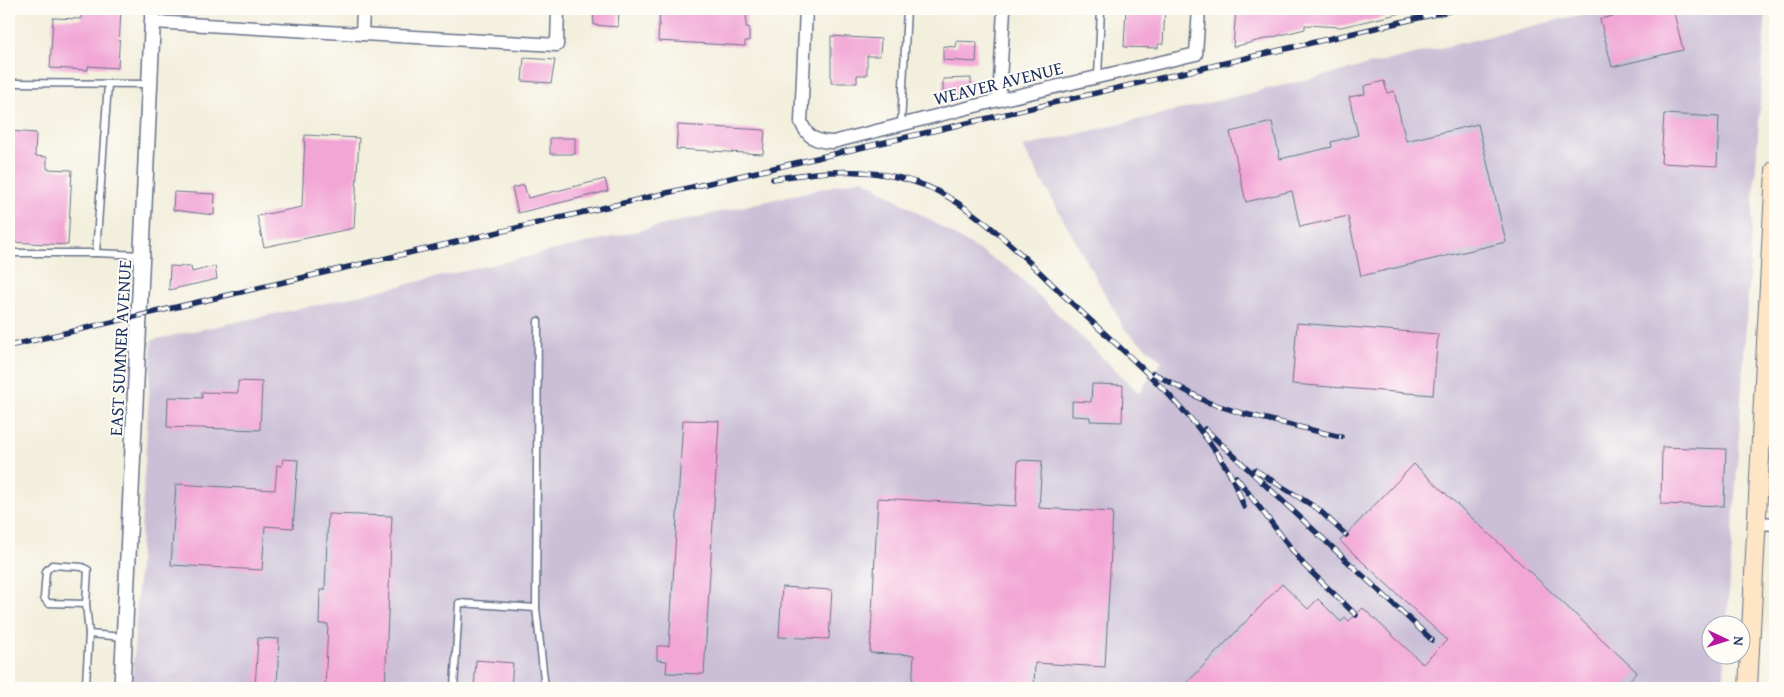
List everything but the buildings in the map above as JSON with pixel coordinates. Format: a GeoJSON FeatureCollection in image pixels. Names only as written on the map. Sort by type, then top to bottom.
{"type":"FeatureCollection","features":[{"type":"Feature","properties":{"kind":"main road"},"geometry":{"type":"LineString","coordinates":[[1748,688],[1775,170]]}},
{"type":"Feature","properties":{"kind":"street"},"geometry":{"type":"LineString","coordinates":[[362,34],[363,9]]}},
{"type":"Feature","properties":{"kind":"street"},"geometry":{"type":"LineString","coordinates":[[153,16],[362,34],[557,45],[558,9]]}},
{"type":"Feature","properties":{"kind":"street","name":"WEAVER AVENUE"},"geometry":{"type":"LineString","coordinates":[[806,9],[801,122],[809,136],[823,142],[833,142],[999,100],[1196,54],[1199,9]]}},
{"type":"Feature","properties":{"kind":"street"},"geometry":{"type":"LineString","coordinates":[[999,100],[1004,9]]}},
{"type":"Feature","properties":{"kind":"street","name":"EAST SUMNER AVENUE"},"geometry":{"type":"LineString","coordinates":[[122,688],[153,16]]}},
{"type":"Feature","properties":{"kind":"street"},"geometry":{"type":"LineString","coordinates":[[1757,523],[1775,524]]}},
{"type":"Feature","properties":{"kind":"lane"},"geometry":{"type":"LineString","coordinates":[[901,125],[907,9]]}},
{"type":"Feature","properties":{"kind":"lane"},"geometry":{"type":"LineString","coordinates":[[1098,77],[1102,9]]}},
{"type":"Feature","properties":{"kind":"lane"},"geometry":{"type":"LineString","coordinates":[[9,82],[150,84]]}},
{"type":"Feature","properties":{"kind":"lane"},"geometry":{"type":"LineString","coordinates":[[96,253],[108,84]]}},
{"type":"Feature","properties":{"kind":"lane"},"geometry":{"type":"LineString","coordinates":[[9,253],[143,255]]}},
{"type":"Feature","properties":{"kind":"lane"},"geometry":{"type":"LineString","coordinates":[[538,321],[536,608],[545,688]]}},
{"type":"Feature","properties":{"kind":"lane"},"geometry":{"type":"LineString","coordinates":[[86,604],[48,603],[44,598],[46,571],[52,565],[82,567],[88,570],[86,604],[90,634],[86,683]]}},
{"type":"Feature","properties":{"kind":"lane"},"geometry":{"type":"LineString","coordinates":[[454,688],[459,603],[536,608]]}},
{"type":"Feature","properties":{"kind":"lane"},"geometry":{"type":"LineString","coordinates":[[90,634],[125,637]]}},
{"type":"Feature","properties":{"kind":"shaded area"},"geometry":{"type":"Polygon","coordinates":[[[1604,9],[1766,9],[1728,614],[1702,614],[1702,664],[1724,664],[1723,688],[132,688],[152,340],[330,302],[863,179],[1013,271],[1139,393],[1162,361],[1125,330],[1023,147],[1604,9]]]}},
{"type":"Feature","properties":{"kind":"railway"},"geometry":{"type":"LineString","coordinates":[[9,346],[1457,9]]}},
{"type":"Feature","properties":{"kind":"railway"},"geometry":{"type":"LineString","coordinates":[[773,179],[831,172],[888,175],[926,186],[966,209],[1005,240],[1133,359],[1188,415],[1227,468],[1244,507]]}},
{"type":"Feature","properties":{"kind":"railway"},"geometry":{"type":"LineString","coordinates":[[1153,373],[1207,402],[1241,413],[1341,437]]}},
{"type":"Feature","properties":{"kind":"railway"},"geometry":{"type":"LineString","coordinates":[[1205,429],[1432,640]]}},
{"type":"Feature","properties":{"kind":"railway"},"geometry":{"type":"LineString","coordinates":[[1255,470],[1318,509],[1346,535]]}},
{"type":"Feature","properties":{"kind":"railway"},"geometry":{"type":"LineString","coordinates":[[1236,477],[1304,565],[1356,615]]}}]}
